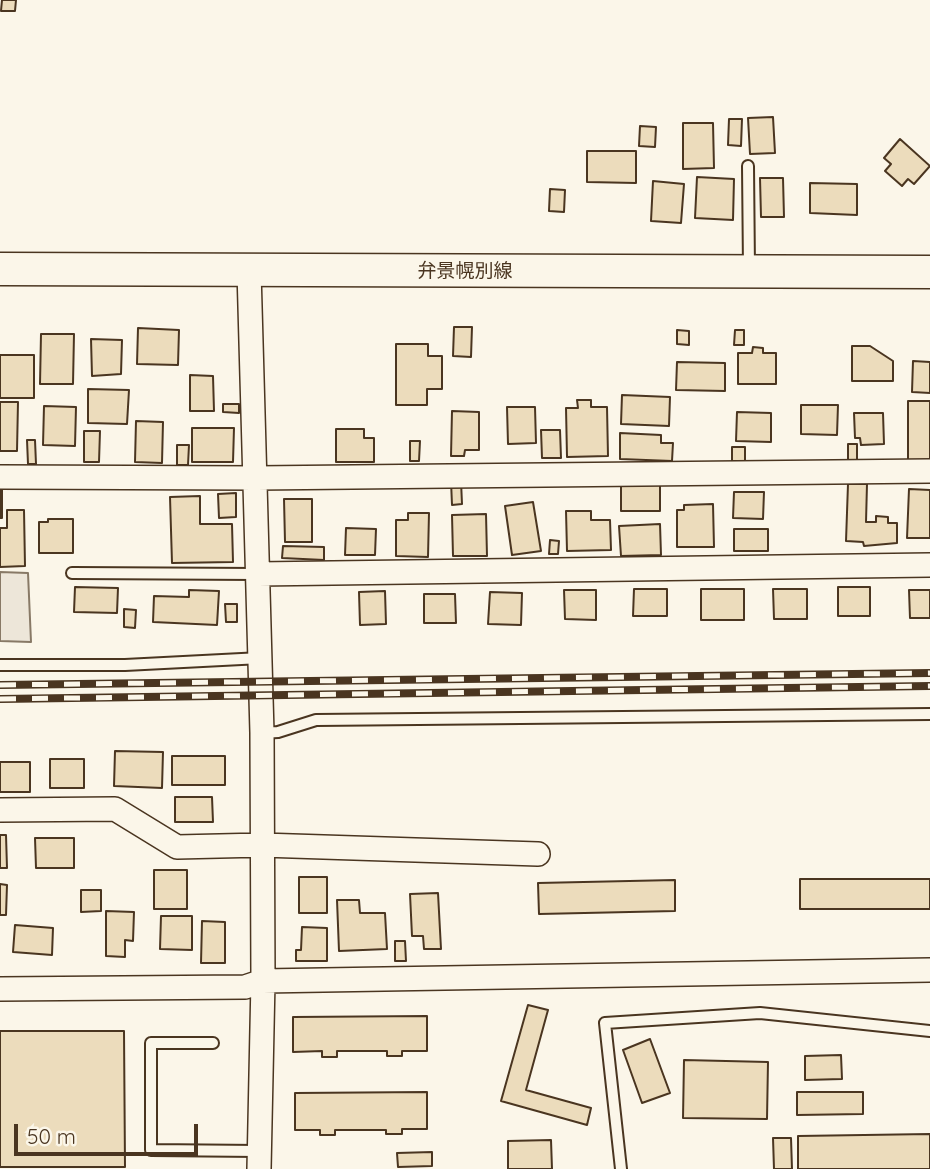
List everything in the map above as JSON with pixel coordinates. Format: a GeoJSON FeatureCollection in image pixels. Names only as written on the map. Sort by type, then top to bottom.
{"type":"FeatureCollection","features":[{"type":"Feature","properties":{"kind":"main road","name":"弁景幌別線"},"geometry":{"type":"LineString","coordinates":[[0,269],[930,272]]}},
{"type":"Feature","properties":{"kind":"street"},"geometry":{"type":"LineString","coordinates":[[249,271],[257,478],[262,733],[263,981],[259,1160]]}},
{"type":"Feature","properties":{"kind":"street"},"geometry":{"type":"LineString","coordinates":[[0,477],[257,478],[930,471]]}},
{"type":"Feature","properties":{"kind":"street"},"geometry":{"type":"LineString","coordinates":[[258,574],[930,565]]}},
{"type":"Feature","properties":{"kind":"street"},"geometry":{"type":"LineString","coordinates":[[0,810],[115,809],[177,847],[262,845],[538,854]]}},
{"type":"Feature","properties":{"kind":"street"},"geometry":{"type":"LineString","coordinates":[[0,989],[245,988],[263,981],[930,970]]}},
{"type":"Feature","properties":{"kind":"lane"},"geometry":{"type":"LineString","coordinates":[[748,166],[749,272]]}},
{"type":"Feature","properties":{"kind":"lane"},"geometry":{"type":"LineString","coordinates":[[72,573],[258,574]]}},
{"type":"Feature","properties":{"kind":"lane"},"geometry":{"type":"LineString","coordinates":[[0,665],[125,665],[261,658]]}},
{"type":"Feature","properties":{"kind":"lane"},"geometry":{"type":"LineString","coordinates":[[262,733],[278,732],[316,720],[930,714]]}},
{"type":"Feature","properties":{"kind":"lane"},"geometry":{"type":"LineString","coordinates":[[621,1169],[605,1023],[760,1013],[930,1031]]}},
{"type":"Feature","properties":{"kind":"lane"},"geometry":{"type":"LineString","coordinates":[[213,1044],[151,1043],[151,1150],[259,1160]]}},
{"type":"Feature","properties":{"kind":"shaded area"},"geometry":{"type":"Polygon","coordinates":[[[0,572],[28,573],[31,642],[0,641],[0,572]]]}},
{"type":"Feature","properties":{"kind":"building"},"geometry":{"type":"Polygon","coordinates":[[[2,0],[16,0],[15,11],[1,11],[2,0]]]}},
{"type":"Feature","properties":{"kind":"building"},"geometry":{"type":"Polygon","coordinates":[[[773,117],[775,153],[750,154],[748,118],[773,117]]]}},
{"type":"Feature","properties":{"kind":"building"},"geometry":{"type":"Polygon","coordinates":[[[729,119],[742,119],[741,146],[728,145],[729,119]]]}},
{"type":"Feature","properties":{"kind":"building"},"geometry":{"type":"Polygon","coordinates":[[[683,123],[713,123],[714,168],[683,169],[683,123]]]}},
{"type":"Feature","properties":{"kind":"building"},"geometry":{"type":"Polygon","coordinates":[[[640,126],[656,127],[655,147],[639,146],[640,126]]]}},
{"type":"Feature","properties":{"kind":"building"},"geometry":{"type":"Polygon","coordinates":[[[900,139],[930,166],[914,184],[908,179],[902,186],[885,171],[891,164],[884,158],[900,139]]]}},
{"type":"Feature","properties":{"kind":"building"},"geometry":{"type":"Polygon","coordinates":[[[587,151],[636,151],[636,183],[587,182],[587,151]]]}},
{"type":"Feature","properties":{"kind":"building"},"geometry":{"type":"Polygon","coordinates":[[[697,177],[734,179],[733,220],[695,218],[697,177]]]}},
{"type":"Feature","properties":{"kind":"building"},"geometry":{"type":"Polygon","coordinates":[[[760,178],[783,178],[784,217],[761,217],[760,178]]]}},
{"type":"Feature","properties":{"kind":"building"},"geometry":{"type":"Polygon","coordinates":[[[653,181],[684,184],[681,223],[651,221],[653,181]]]}},
{"type":"Feature","properties":{"kind":"building"},"geometry":{"type":"Polygon","coordinates":[[[810,183],[857,184],[857,215],[810,213],[810,183]]]}},
{"type":"Feature","properties":{"kind":"building"},"geometry":{"type":"Polygon","coordinates":[[[550,189],[565,190],[564,212],[549,211],[550,189]]]}},
{"type":"Feature","properties":{"kind":"building"},"geometry":{"type":"Polygon","coordinates":[[[454,327],[472,327],[471,357],[453,356],[454,327]]]}},
{"type":"Feature","properties":{"kind":"building"},"geometry":{"type":"Polygon","coordinates":[[[138,328],[179,330],[178,365],[137,364],[138,328]]]}},
{"type":"Feature","properties":{"kind":"building"},"geometry":{"type":"Polygon","coordinates":[[[677,330],[689,331],[689,345],[677,344],[677,330]]]}},
{"type":"Feature","properties":{"kind":"building"},"geometry":{"type":"Polygon","coordinates":[[[735,330],[744,330],[744,345],[734,345],[735,330]]]}},
{"type":"Feature","properties":{"kind":"building"},"geometry":{"type":"Polygon","coordinates":[[[41,334],[74,334],[73,384],[40,384],[41,334]]]}},
{"type":"Feature","properties":{"kind":"building"},"geometry":{"type":"Polygon","coordinates":[[[91,339],[122,340],[121,374],[92,376],[91,339]]]}},
{"type":"Feature","properties":{"kind":"building"},"geometry":{"type":"Polygon","coordinates":[[[396,344],[428,344],[428,356],[442,356],[442,389],[427,389],[427,405],[396,405],[396,344]]]}},
{"type":"Feature","properties":{"kind":"building"},"geometry":{"type":"Polygon","coordinates":[[[852,346],[870,346],[893,361],[893,381],[852,381],[852,346]]]}},
{"type":"Feature","properties":{"kind":"building"},"geometry":{"type":"Polygon","coordinates":[[[753,347],[763,348],[763,353],[776,353],[776,384],[738,384],[738,353],[752,353],[753,347]]]}},
{"type":"Feature","properties":{"kind":"building"},"geometry":{"type":"Polygon","coordinates":[[[0,355],[34,355],[34,398],[0,398],[0,355]]]}},
{"type":"Feature","properties":{"kind":"building"},"geometry":{"type":"Polygon","coordinates":[[[913,361],[930,362],[930,393],[912,392],[913,361]]]}},
{"type":"Feature","properties":{"kind":"building"},"geometry":{"type":"Polygon","coordinates":[[[677,362],[725,363],[725,391],[676,390],[677,362]]]}},
{"type":"Feature","properties":{"kind":"building"},"geometry":{"type":"Polygon","coordinates":[[[190,375],[213,376],[214,411],[190,411],[190,375]]]}},
{"type":"Feature","properties":{"kind":"building"},"geometry":{"type":"Polygon","coordinates":[[[88,389],[129,390],[127,424],[88,423],[88,389]]]}},
{"type":"Feature","properties":{"kind":"building"},"geometry":{"type":"Polygon","coordinates":[[[622,395],[670,397],[669,426],[621,424],[622,395]]]}},
{"type":"Feature","properties":{"kind":"building"},"geometry":{"type":"Polygon","coordinates":[[[577,400],[591,400],[591,407],[607,407],[608,456],[567,457],[566,408],[578,408],[577,400]]]}},
{"type":"Feature","properties":{"kind":"building"},"geometry":{"type":"Polygon","coordinates":[[[908,401],[930,401],[930,460],[908,460],[908,401]]]}},
{"type":"Feature","properties":{"kind":"building"},"geometry":{"type":"Polygon","coordinates":[[[0,402],[18,402],[17,451],[0,451],[0,402]]]}},
{"type":"Feature","properties":{"kind":"building"},"geometry":{"type":"Polygon","coordinates":[[[223,404],[239,404],[239,413],[223,412],[223,404]]]}},
{"type":"Feature","properties":{"kind":"building"},"geometry":{"type":"Polygon","coordinates":[[[801,405],[838,405],[837,435],[801,434],[801,405]]]}},
{"type":"Feature","properties":{"kind":"building"},"geometry":{"type":"Polygon","coordinates":[[[44,406],[76,407],[75,446],[43,445],[44,406]]]}},
{"type":"Feature","properties":{"kind":"building"},"geometry":{"type":"Polygon","coordinates":[[[507,407],[535,407],[536,443],[508,444],[507,407]]]}},
{"type":"Feature","properties":{"kind":"building"},"geometry":{"type":"Polygon","coordinates":[[[452,411],[479,412],[479,450],[465,450],[464,456],[451,456],[452,411]]]}},
{"type":"Feature","properties":{"kind":"building"},"geometry":{"type":"Polygon","coordinates":[[[737,412],[771,413],[771,442],[736,441],[737,412]]]}},
{"type":"Feature","properties":{"kind":"building"},"geometry":{"type":"Polygon","coordinates":[[[854,413],[883,413],[884,444],[861,445],[860,438],[855,438],[854,413]]]}},
{"type":"Feature","properties":{"kind":"building"},"geometry":{"type":"Polygon","coordinates":[[[136,421],[163,422],[162,463],[135,462],[136,421]]]}},
{"type":"Feature","properties":{"kind":"building"},"geometry":{"type":"Polygon","coordinates":[[[192,428],[234,428],[233,462],[192,462],[192,428]]]}},
{"type":"Feature","properties":{"kind":"building"},"geometry":{"type":"Polygon","coordinates":[[[336,429],[364,429],[364,438],[374,438],[374,462],[336,462],[336,429]]]}},
{"type":"Feature","properties":{"kind":"building"},"geometry":{"type":"Polygon","coordinates":[[[541,430],[560,430],[561,458],[542,458],[541,430]]]}},
{"type":"Feature","properties":{"kind":"building"},"geometry":{"type":"Polygon","coordinates":[[[84,431],[100,431],[99,462],[84,462],[84,431]]]}},
{"type":"Feature","properties":{"kind":"building"},"geometry":{"type":"Polygon","coordinates":[[[620,433],[661,435],[661,443],[673,443],[672,461],[620,459],[620,433]]]}},
{"type":"Feature","properties":{"kind":"building"},"geometry":{"type":"Polygon","coordinates":[[[27,440],[35,440],[36,464],[28,464],[27,440]]]}},
{"type":"Feature","properties":{"kind":"building"},"geometry":{"type":"Polygon","coordinates":[[[410,441],[420,441],[419,461],[410,461],[410,441]]]}},
{"type":"Feature","properties":{"kind":"building"},"geometry":{"type":"Polygon","coordinates":[[[848,444],[857,444],[857,463],[848,463],[848,444]]]}},
{"type":"Feature","properties":{"kind":"building"},"geometry":{"type":"Polygon","coordinates":[[[177,445],[189,445],[188,465],[177,465],[177,445]]]}},
{"type":"Feature","properties":{"kind":"building"},"geometry":{"type":"Polygon","coordinates":[[[732,447],[745,447],[745,461],[732,461],[732,447]]]}},
{"type":"Feature","properties":{"kind":"building"},"geometry":{"type":"Polygon","coordinates":[[[451,481],[461,481],[462,504],[452,505],[451,481]]]}},
{"type":"Feature","properties":{"kind":"building"},"geometry":{"type":"Polygon","coordinates":[[[621,483],[660,484],[660,511],[621,511],[621,483]]]}},
{"type":"Feature","properties":{"kind":"building"},"geometry":{"type":"Polygon","coordinates":[[[848,484],[867,484],[866,522],[876,522],[876,516],[888,517],[888,523],[897,523],[897,543],[864,546],[863,542],[846,541],[848,484]]]}},
{"type":"Feature","properties":{"kind":"building"},"geometry":{"type":"Polygon","coordinates":[[[909,489],[930,490],[930,538],[907,538],[909,489]]]}},
{"type":"Feature","properties":{"kind":"building"},"geometry":{"type":"Polygon","coordinates":[[[2,490],[2,518],[0,518],[2,490]]]}},
{"type":"Feature","properties":{"kind":"building"},"geometry":{"type":"Polygon","coordinates":[[[734,492],[764,492],[763,519],[733,518],[734,492]]]}},
{"type":"Feature","properties":{"kind":"building"},"geometry":{"type":"Polygon","coordinates":[[[236,493],[236,517],[219,518],[218,494],[236,493]]]}},
{"type":"Feature","properties":{"kind":"building"},"geometry":{"type":"Polygon","coordinates":[[[200,496],[200,524],[232,524],[233,562],[172,563],[170,497],[200,496]]]}},
{"type":"Feature","properties":{"kind":"building"},"geometry":{"type":"Polygon","coordinates":[[[284,499],[312,499],[312,542],[285,542],[284,499]]]}},
{"type":"Feature","properties":{"kind":"building"},"geometry":{"type":"Polygon","coordinates":[[[533,502],[541,551],[512,555],[505,506],[533,502]]]}},
{"type":"Feature","properties":{"kind":"building"},"geometry":{"type":"Polygon","coordinates":[[[713,504],[714,547],[677,547],[677,510],[684,510],[684,505],[713,504]]]}},
{"type":"Feature","properties":{"kind":"building"},"geometry":{"type":"Polygon","coordinates":[[[7,510],[24,510],[25,566],[0,567],[0,528],[7,528],[7,510]]]}},
{"type":"Feature","properties":{"kind":"building"},"geometry":{"type":"Polygon","coordinates":[[[566,511],[591,511],[591,520],[610,520],[611,550],[567,551],[566,511]]]}},
{"type":"Feature","properties":{"kind":"building"},"geometry":{"type":"Polygon","coordinates":[[[408,513],[429,513],[428,557],[396,556],[396,520],[408,520],[408,513]]]}},
{"type":"Feature","properties":{"kind":"building"},"geometry":{"type":"Polygon","coordinates":[[[486,514],[487,556],[453,556],[452,515],[486,514]]]}},
{"type":"Feature","properties":{"kind":"building"},"geometry":{"type":"Polygon","coordinates":[[[48,519],[73,519],[73,553],[39,553],[39,522],[48,522],[48,519]]]}},
{"type":"Feature","properties":{"kind":"building"},"geometry":{"type":"Polygon","coordinates":[[[660,524],[661,555],[621,556],[619,526],[660,524]]]}},
{"type":"Feature","properties":{"kind":"building"},"geometry":{"type":"Polygon","coordinates":[[[346,528],[376,529],[375,555],[345,555],[346,528]]]}},
{"type":"Feature","properties":{"kind":"building"},"geometry":{"type":"Polygon","coordinates":[[[734,529],[768,529],[768,551],[734,551],[734,529]]]}},
{"type":"Feature","properties":{"kind":"building"},"geometry":{"type":"Polygon","coordinates":[[[550,540],[559,541],[558,554],[549,554],[550,540]]]}},
{"type":"Feature","properties":{"kind":"building"},"geometry":{"type":"Polygon","coordinates":[[[283,546],[324,547],[324,560],[282,558],[283,546]]]}},
{"type":"Feature","properties":{"kind":"building"},"geometry":{"type":"Polygon","coordinates":[[[75,587],[118,588],[117,613],[74,612],[75,587]]]}},
{"type":"Feature","properties":{"kind":"building"},"geometry":{"type":"Polygon","coordinates":[[[838,587],[870,587],[870,616],[838,616],[838,587]]]}},
{"type":"Feature","properties":{"kind":"building"},"geometry":{"type":"Polygon","coordinates":[[[634,589],[667,589],[667,616],[633,616],[634,589]]]}},
{"type":"Feature","properties":{"kind":"building"},"geometry":{"type":"Polygon","coordinates":[[[701,589],[744,589],[744,620],[701,620],[701,589]]]}},
{"type":"Feature","properties":{"kind":"building"},"geometry":{"type":"Polygon","coordinates":[[[773,589],[807,589],[807,619],[774,619],[773,589]]]}},
{"type":"Feature","properties":{"kind":"building"},"geometry":{"type":"Polygon","coordinates":[[[189,590],[219,591],[217,625],[153,622],[154,596],[189,597],[189,590]]]}},
{"type":"Feature","properties":{"kind":"building"},"geometry":{"type":"Polygon","coordinates":[[[564,590],[596,590],[596,620],[565,619],[564,590]]]}},
{"type":"Feature","properties":{"kind":"building"},"geometry":{"type":"Polygon","coordinates":[[[909,590],[930,590],[930,618],[910,618],[909,590]]]}},
{"type":"Feature","properties":{"kind":"building"},"geometry":{"type":"Polygon","coordinates":[[[385,591],[386,624],[360,625],[359,592],[385,591]]]}},
{"type":"Feature","properties":{"kind":"building"},"geometry":{"type":"Polygon","coordinates":[[[490,592],[522,593],[521,625],[488,624],[490,592]]]}},
{"type":"Feature","properties":{"kind":"building"},"geometry":{"type":"Polygon","coordinates":[[[424,594],[455,594],[456,623],[424,623],[424,594]]]}},
{"type":"Feature","properties":{"kind":"building"},"geometry":{"type":"Polygon","coordinates":[[[225,604],[237,604],[237,622],[226,622],[225,604]]]}},
{"type":"Feature","properties":{"kind":"building"},"geometry":{"type":"Polygon","coordinates":[[[124,609],[136,610],[135,628],[124,627],[124,609]]]}},
{"type":"Feature","properties":{"kind":"building"},"geometry":{"type":"Polygon","coordinates":[[[115,751],[163,752],[162,788],[114,786],[115,751]]]}},
{"type":"Feature","properties":{"kind":"building"},"geometry":{"type":"Polygon","coordinates":[[[172,756],[225,756],[225,785],[172,785],[172,756]]]}},
{"type":"Feature","properties":{"kind":"building"},"geometry":{"type":"Polygon","coordinates":[[[50,759],[84,759],[84,788],[50,788],[50,759]]]}},
{"type":"Feature","properties":{"kind":"building"},"geometry":{"type":"Polygon","coordinates":[[[0,762],[30,762],[30,792],[0,792],[0,762]]]}},
{"type":"Feature","properties":{"kind":"building"},"geometry":{"type":"Polygon","coordinates":[[[175,797],[212,797],[213,822],[175,822],[175,797]]]}},
{"type":"Feature","properties":{"kind":"building"},"geometry":{"type":"Polygon","coordinates":[[[0,835],[6,835],[7,868],[0,868],[0,835]]]}},
{"type":"Feature","properties":{"kind":"building"},"geometry":{"type":"Polygon","coordinates":[[[35,838],[74,838],[74,868],[36,868],[35,838]]]}},
{"type":"Feature","properties":{"kind":"building"},"geometry":{"type":"Polygon","coordinates":[[[154,870],[187,870],[187,909],[154,909],[154,870]]]}},
{"type":"Feature","properties":{"kind":"building"},"geometry":{"type":"Polygon","coordinates":[[[299,877],[327,877],[327,913],[299,913],[299,877]]]}},
{"type":"Feature","properties":{"kind":"building"},"geometry":{"type":"Polygon","coordinates":[[[800,879],[930,879],[930,909],[800,909],[800,879]]]}},
{"type":"Feature","properties":{"kind":"building"},"geometry":{"type":"Polygon","coordinates":[[[675,880],[675,911],[539,914],[538,883],[675,880]]]}},
{"type":"Feature","properties":{"kind":"building"},"geometry":{"type":"Polygon","coordinates":[[[0,884],[7,885],[6,915],[0,915],[0,884]]]}},
{"type":"Feature","properties":{"kind":"building"},"geometry":{"type":"Polygon","coordinates":[[[81,890],[101,890],[101,911],[81,912],[81,890]]]}},
{"type":"Feature","properties":{"kind":"building"},"geometry":{"type":"Polygon","coordinates":[[[438,893],[441,949],[424,949],[423,936],[412,936],[410,894],[438,893]]]}},
{"type":"Feature","properties":{"kind":"building"},"geometry":{"type":"Polygon","coordinates":[[[337,900],[359,900],[360,913],[385,913],[387,949],[339,951],[337,900]]]}},
{"type":"Feature","properties":{"kind":"building"},"geometry":{"type":"Polygon","coordinates":[[[106,911],[134,912],[133,941],[125,940],[125,957],[106,956],[106,911]]]}},
{"type":"Feature","properties":{"kind":"building"},"geometry":{"type":"Polygon","coordinates":[[[161,916],[192,916],[192,950],[160,949],[161,916]]]}},
{"type":"Feature","properties":{"kind":"building"},"geometry":{"type":"Polygon","coordinates":[[[202,921],[225,922],[225,963],[201,963],[202,921]]]}},
{"type":"Feature","properties":{"kind":"building"},"geometry":{"type":"Polygon","coordinates":[[[15,925],[53,928],[52,955],[13,952],[15,925]]]}},
{"type":"Feature","properties":{"kind":"building"},"geometry":{"type":"Polygon","coordinates":[[[302,927],[327,928],[327,961],[296,961],[296,950],[301,950],[302,927]]]}},
{"type":"Feature","properties":{"kind":"building"},"geometry":{"type":"Polygon","coordinates":[[[395,941],[405,941],[406,961],[395,961],[395,941]]]}},
{"type":"Feature","properties":{"kind":"building"},"geometry":{"type":"Polygon","coordinates":[[[528,1005],[548,1010],[526,1090],[591,1108],[587,1125],[501,1101],[528,1005]]]}},
{"type":"Feature","properties":{"kind":"building"},"geometry":{"type":"Polygon","coordinates":[[[427,1016],[427,1051],[402,1051],[402,1056],[387,1056],[387,1051],[337,1051],[337,1057],[322,1057],[322,1051],[293,1052],[293,1017],[427,1016]]]}},
{"type":"Feature","properties":{"kind":"building"},"geometry":{"type":"Polygon","coordinates":[[[0,1031],[124,1031],[125,1167],[0,1167],[0,1031]]]}},
{"type":"Feature","properties":{"kind":"building"},"geometry":{"type":"Polygon","coordinates":[[[650,1039],[670,1093],[642,1103],[623,1050],[650,1039]]]}},
{"type":"Feature","properties":{"kind":"building"},"geometry":{"type":"Polygon","coordinates":[[[841,1055],[842,1079],[805,1080],[805,1056],[841,1055]]]}},
{"type":"Feature","properties":{"kind":"building"},"geometry":{"type":"Polygon","coordinates":[[[684,1060],[768,1062],[767,1119],[683,1118],[684,1060]]]}},
{"type":"Feature","properties":{"kind":"building"},"geometry":{"type":"Polygon","coordinates":[[[427,1092],[427,1129],[402,1129],[402,1134],[386,1134],[386,1130],[335,1130],[335,1135],[320,1135],[320,1130],[295,1130],[295,1093],[427,1092]]]}},
{"type":"Feature","properties":{"kind":"building"},"geometry":{"type":"Polygon","coordinates":[[[797,1092],[863,1092],[863,1114],[797,1115],[797,1092]]]}},
{"type":"Feature","properties":{"kind":"building"},"geometry":{"type":"Polygon","coordinates":[[[930,1134],[930,1169],[798,1169],[798,1136],[930,1134]]]}},
{"type":"Feature","properties":{"kind":"building"},"geometry":{"type":"Polygon","coordinates":[[[773,1138],[791,1138],[792,1169],[774,1169],[773,1138]]]}},
{"type":"Feature","properties":{"kind":"building"},"geometry":{"type":"Polygon","coordinates":[[[551,1140],[552,1169],[508,1169],[508,1141],[551,1140]]]}},
{"type":"Feature","properties":{"kind":"building"},"geometry":{"type":"Polygon","coordinates":[[[432,1152],[432,1166],[398,1167],[397,1153],[432,1152]]]}},
{"type":"Feature","properties":{"kind":"railway"},"geometry":{"type":"LineString","coordinates":[[0,685],[930,673]]}},
{"type":"Feature","properties":{"kind":"railway"},"geometry":{"type":"LineString","coordinates":[[0,699],[930,686]]}}]}
